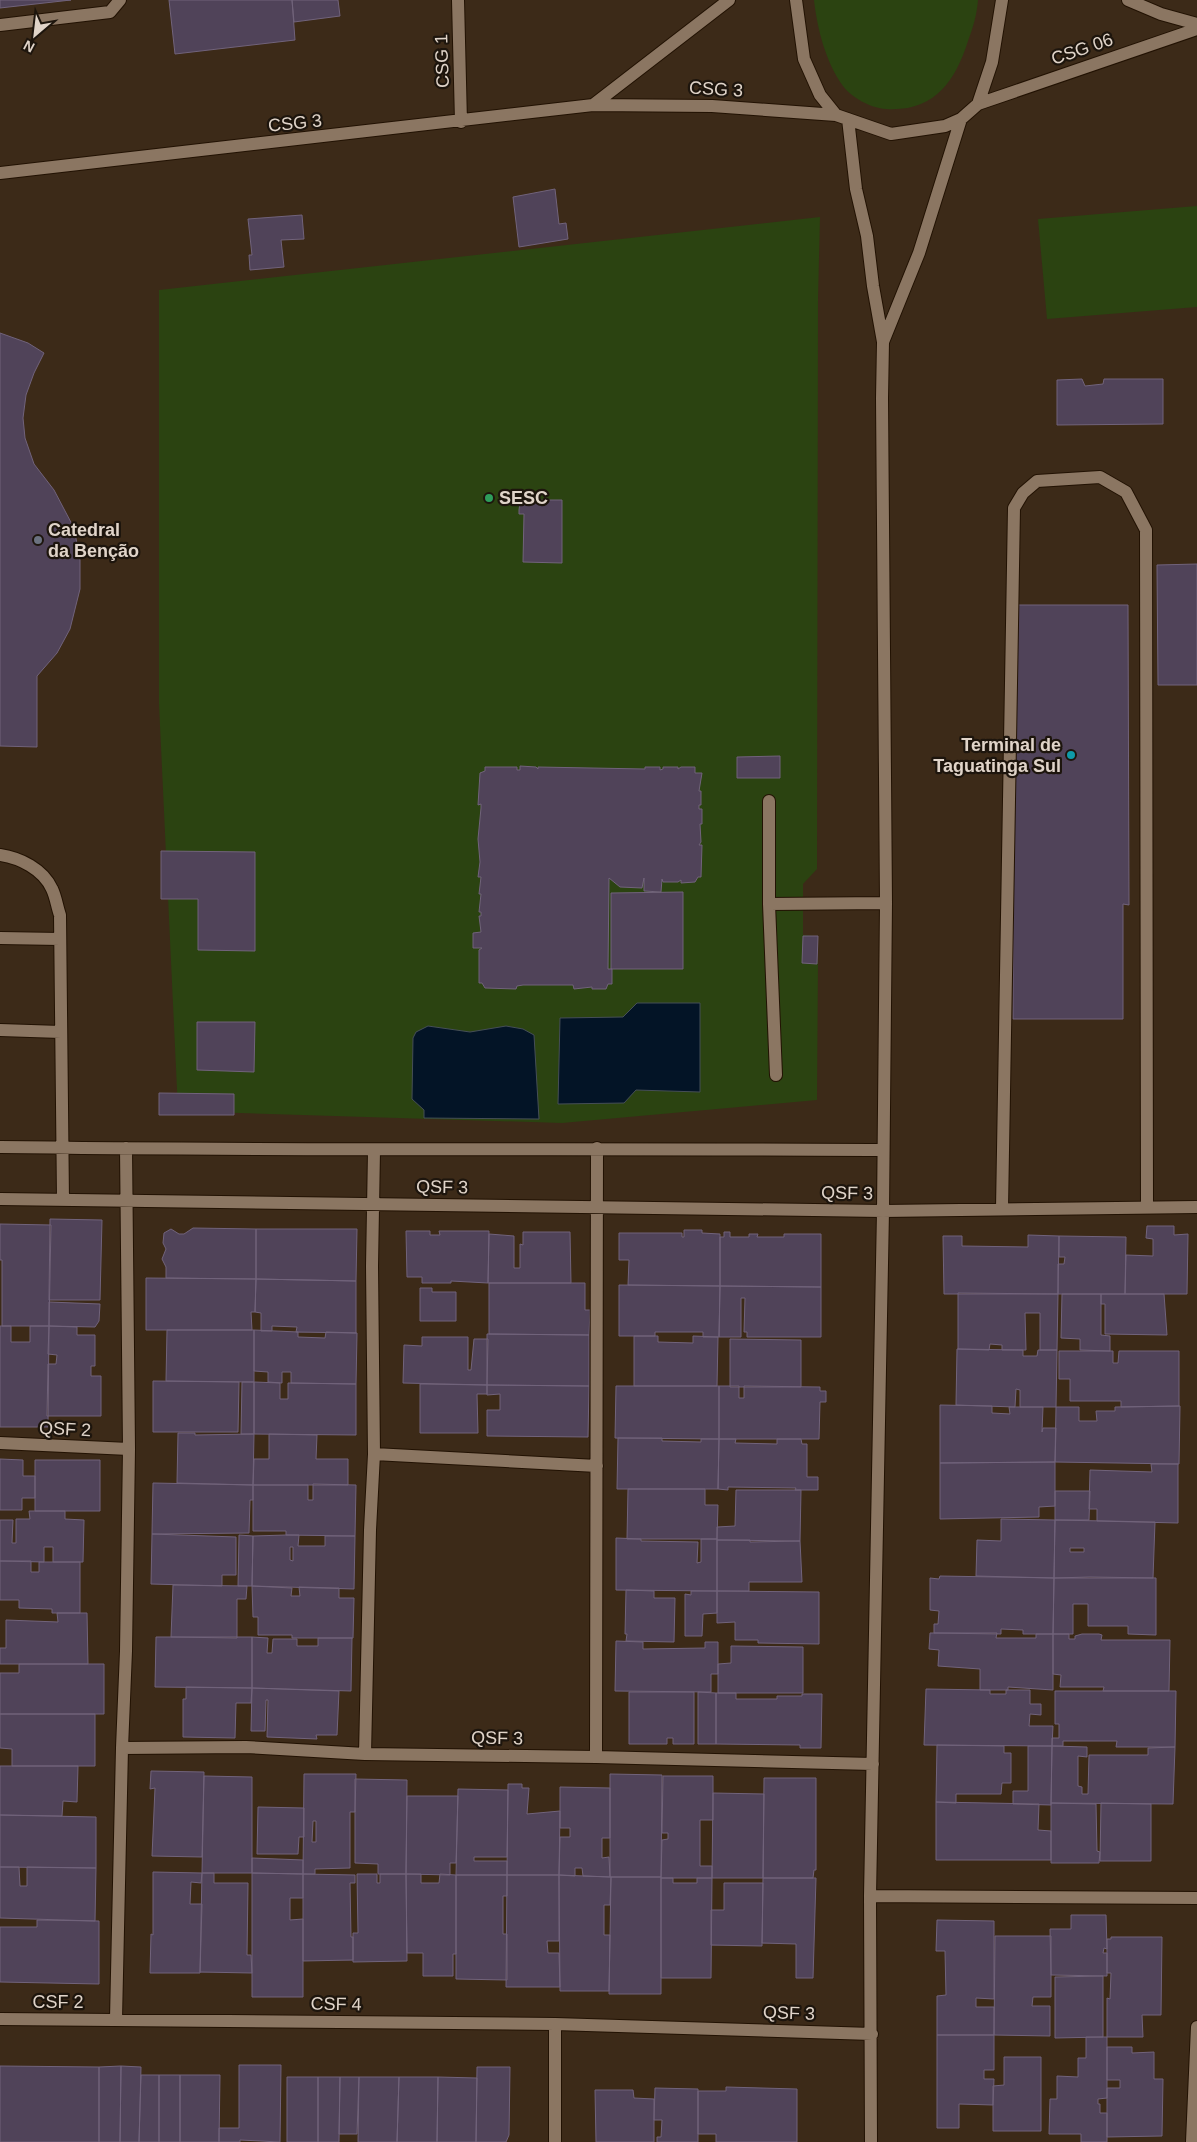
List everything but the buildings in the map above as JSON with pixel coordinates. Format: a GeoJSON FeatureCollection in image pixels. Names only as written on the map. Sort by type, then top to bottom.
{"type":"FeatureCollection","features":[{"type":"Feature","properties":{"kind":"street"},"geometry":{"type":"LineString","coordinates":[[0,25],[110,12],[120,0]]}},
{"type":"Feature","properties":{"kind":"street","name":"CSG 1"},"geometry":{"type":"LineString","coordinates":[[458,0],[461,122]]}},
{"type":"Feature","properties":{"kind":"street"},"geometry":{"type":"LineString","coordinates":[[593,105],[728,0]]}},
{"type":"Feature","properties":{"kind":"street"},"geometry":{"type":"LineString","coordinates":[[796,0],[804,59],[820,95],[842,117],[867,236],[873,286],[883,342],[886,903],[883,1211],[870,1896],[871,2142]]}},
{"type":"Feature","properties":{"kind":"street"},"geometry":{"type":"LineString","coordinates":[[883,342],[920,253],[961,119],[978,104],[992,62],[1002,0]]}},
{"type":"Feature","properties":{"kind":"street"},"geometry":{"type":"LineString","coordinates":[[1128,0],[1162,14],[1197,24]]}},
{"type":"Feature","properties":{"kind":"street","name":"CSG 06"},"geometry":{"type":"LineString","coordinates":[[978,104],[1197,29]]}},
{"type":"Feature","properties":{"kind":"street","name":"CSG 3"},"geometry":{"type":"LineString","coordinates":[[0,173],[461,122],[593,105],[703,105],[842,117],[891,134],[945,126],[961,119]]}},
{"type":"Feature","properties":{"kind":"street"},"geometry":{"type":"LineString","coordinates":[[1002,1209],[1014,508],[1023,494],[1036,481],[1100,477],[1126,492],[1146,530],[1147,1208]]}},
{"type":"Feature","properties":{"kind":"street"},"geometry":{"type":"LineString","coordinates":[[769,801],[769,904],[776,1075]]}},
{"type":"Feature","properties":{"kind":"street"},"geometry":{"type":"LineString","coordinates":[[0,855],[14,858],[33,868],[51,887],[60,915],[62,1200]]}},
{"type":"Feature","properties":{"kind":"street"},"geometry":{"type":"LineString","coordinates":[[769,904],[886,903]]}},
{"type":"Feature","properties":{"kind":"street"},"geometry":{"type":"LineString","coordinates":[[0,938],[60,939]]}},
{"type":"Feature","properties":{"kind":"street"},"geometry":{"type":"LineString","coordinates":[[0,1030],[61,1032]]}},
{"type":"Feature","properties":{"kind":"street"},"geometry":{"type":"LineString","coordinates":[[0,1147],[374,1150],[597,1148],[883,1150]]}},
{"type":"Feature","properties":{"kind":"street"},"geometry":{"type":"LineString","coordinates":[[116,2019],[126,1651],[129,1449],[125,1201],[126,1148]]}},
{"type":"Feature","properties":{"kind":"street"},"geometry":{"type":"LineString","coordinates":[[596,1757],[597,1148]]}},
{"type":"Feature","properties":{"kind":"street"},"geometry":{"type":"LineString","coordinates":[[365,1754],[370,1530],[374,1454],[372,1266],[374,1150]]}},
{"type":"Feature","properties":{"kind":"street","name":"QSF 3"},"geometry":{"type":"LineString","coordinates":[[0,1199],[883,1211],[1197,1207]]}},
{"type":"Feature","properties":{"kind":"street","name":"QSF 2"},"geometry":{"type":"LineString","coordinates":[[0,1443],[129,1449]]}},
{"type":"Feature","properties":{"kind":"street"},"geometry":{"type":"LineString","coordinates":[[374,1454],[597,1466]]}},
{"type":"Feature","properties":{"kind":"street","name":"QSF 3"},"geometry":{"type":"LineString","coordinates":[[122,1748],[246,1748],[365,1754],[596,1757],[873,1764]]}},
{"type":"Feature","properties":{"kind":"street"},"geometry":{"type":"LineString","coordinates":[[870,1896],[1197,1898]]}},
{"type":"Feature","properties":{"kind":"street","name":"CSF 2"},"geometry":{"type":"LineString","coordinates":[[0,2020],[116,2019]]}},
{"type":"Feature","properties":{"kind":"street","name":"CSF 4"},"geometry":{"type":"LineString","coordinates":[[116,2019],[555,2024]]}},
{"type":"Feature","properties":{"kind":"street"},"geometry":{"type":"LineString","coordinates":[[555,2024],[555,2142]]}},
{"type":"Feature","properties":{"kind":"street","name":"QSF 3"},"geometry":{"type":"LineString","coordinates":[[555,2024],[872,2034]]}},
{"type":"Feature","properties":{"kind":"street"},"geometry":{"type":"LineString","coordinates":[[1192,2142],[1197,2026]]}},
{"type":"Feature","properties":{"kind":"green space"},"geometry":{"type":"Polygon","coordinates":[[[814,0],[978,0],[976,16],[963,56],[949,81],[930,100],[903,109],[886,109],[874,107],[851,95],[837,77],[823,45],[814,0]]]}},
{"type":"Feature","properties":{"kind":"green space"},"geometry":{"type":"Polygon","coordinates":[[[1197,206],[1197,307],[1047,319],[1038,219],[1197,206]]]}},
{"type":"Feature","properties":{"kind":"green space","name":"SESC"},"geometry":{"type":"Polygon","coordinates":[[[820,217],[818,299],[817,869],[803,884],[803,935],[813,936],[812,960],[818,960],[817,1100],[562,1123],[178,1111],[159,704],[159,290],[820,217]]]}},
{"type":"Feature","properties":{"kind":"water"},"geometry":{"type":"Polygon","coordinates":[[[637,1003],[700,1003],[700,1092],[636,1090],[624,1103],[558,1104],[560,1018],[623,1017],[637,1003]]]}},
{"type":"Feature","properties":{"kind":"water"},"geometry":{"type":"Polygon","coordinates":[[[428,1026],[470,1032],[506,1026],[523,1029],[534,1035],[539,1119],[424,1118],[424,1110],[412,1099],[413,1038],[416,1032],[428,1026]]]}},
{"type":"Feature","properties":{"kind":"place","name":"SESC"},"geometry":{"type":"Point","coordinates":[489,498]}},
{"type":"Feature","properties":{"kind":"place","name":"Catedral da Benção"},"geometry":{"type":"Point","coordinates":[38,540]}},
{"type":"Feature","properties":{"kind":"place","name":"Terminal de Taguatinga Sul"},"geometry":{"type":"Point","coordinates":[1071,755]}}]}
